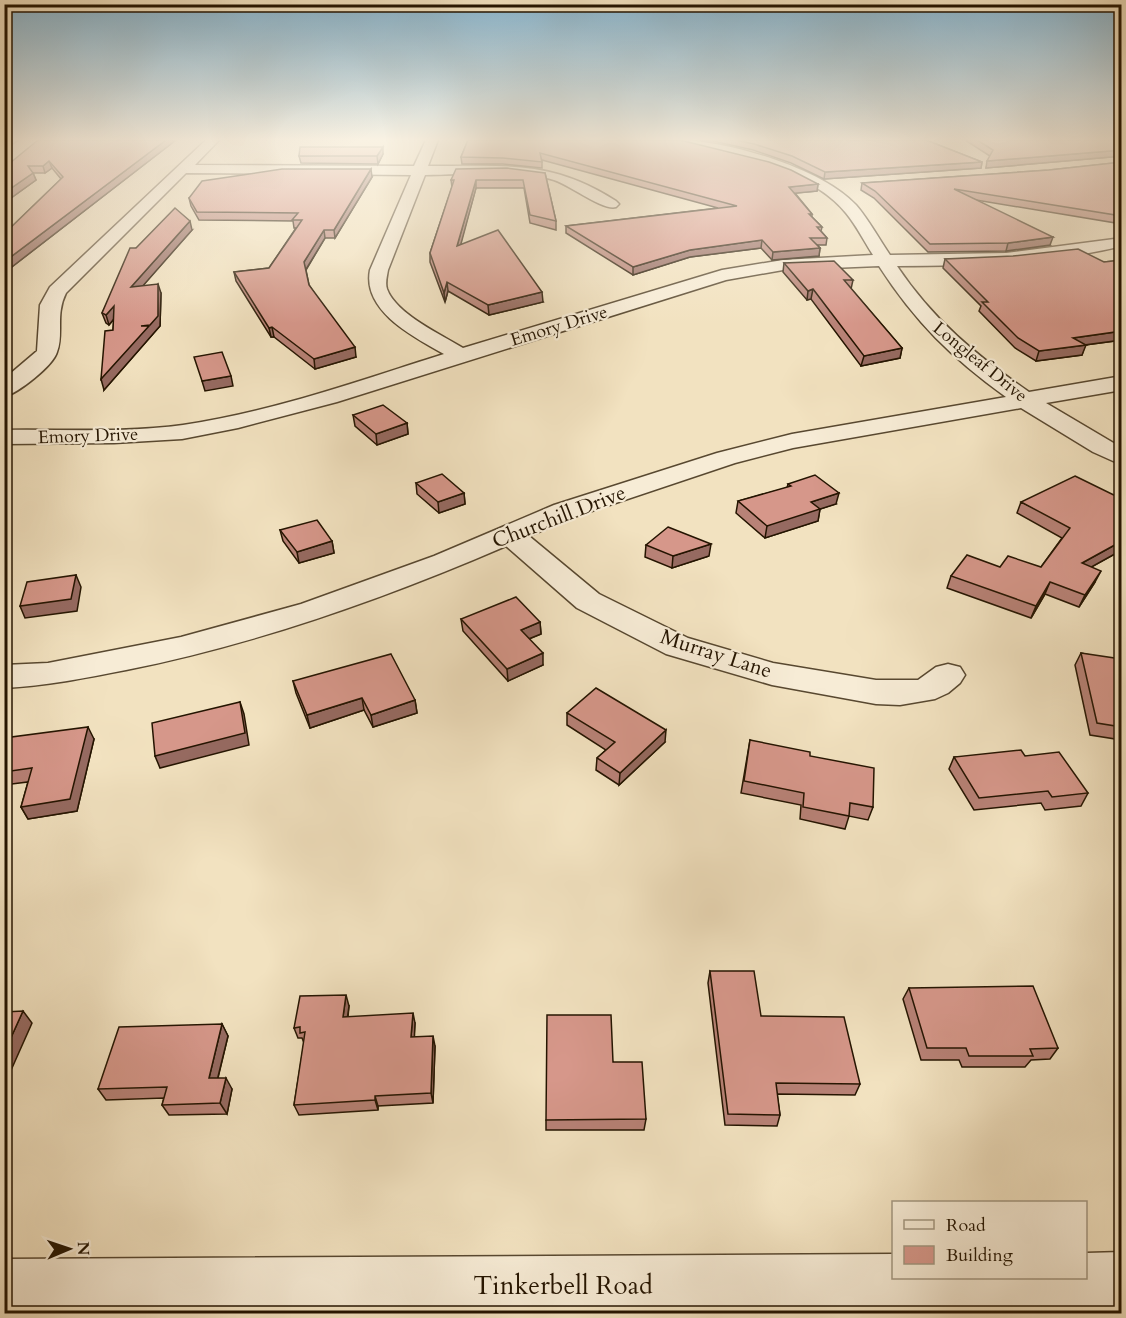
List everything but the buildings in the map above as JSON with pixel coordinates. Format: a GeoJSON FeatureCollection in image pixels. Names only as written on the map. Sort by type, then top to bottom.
{"type":"FeatureCollection","features":[{"type":"Feature","properties":{"kind":"street"},"geometry":{"type":"LineString","coordinates":[[4,390],[36,365],[47,352],[50,305],[57,291],[70,275],[148,202]]}},
{"type":"Feature","properties":{"kind":"street"},"geometry":{"type":"LineString","coordinates":[[406,202],[379,270],[377,287],[387,303],[406,321],[461,357]]}},
{"type":"Feature","properties":{"kind":"street"},"geometry":{"type":"LineString","coordinates":[[607,202],[611,204]]}},
{"type":"Feature","properties":{"kind":"street","name":"Longleaf Drive"},"geometry":{"type":"LineString","coordinates":[[842,202],[851,209],[910,299],[939,332],[986,371],[1027,400],[1087,439],[1122,458]]}},
{"type":"Feature","properties":{"kind":"street","name":"Emory Drive"},"geometry":{"type":"LineString","coordinates":[[4,437],[114,436],[182,432],[238,421],[328,398],[740,271],[787,263],[1032,257],[1118,242]]}},
{"type":"Feature","properties":{"kind":"street","name":"Churchill Drive"},"geometry":{"type":"LineString","coordinates":[[4,677],[48,674],[192,645],[312,611],[444,562],[564,511],[737,455],[792,441],[1122,383]]}},
{"type":"Feature","properties":{"kind":"street","name":"Murray Lane"},"geometry":{"type":"LineString","coordinates":[[509,534],[588,601],[677,646],[772,674],[876,692],[923,691],[936,685],[948,675]]}},
{"type":"Feature","properties":{"kind":"street","name":"Tinkerbell Road"},"geometry":{"type":"LineString","coordinates":[[4,1288],[1122,1281]]}}]}
